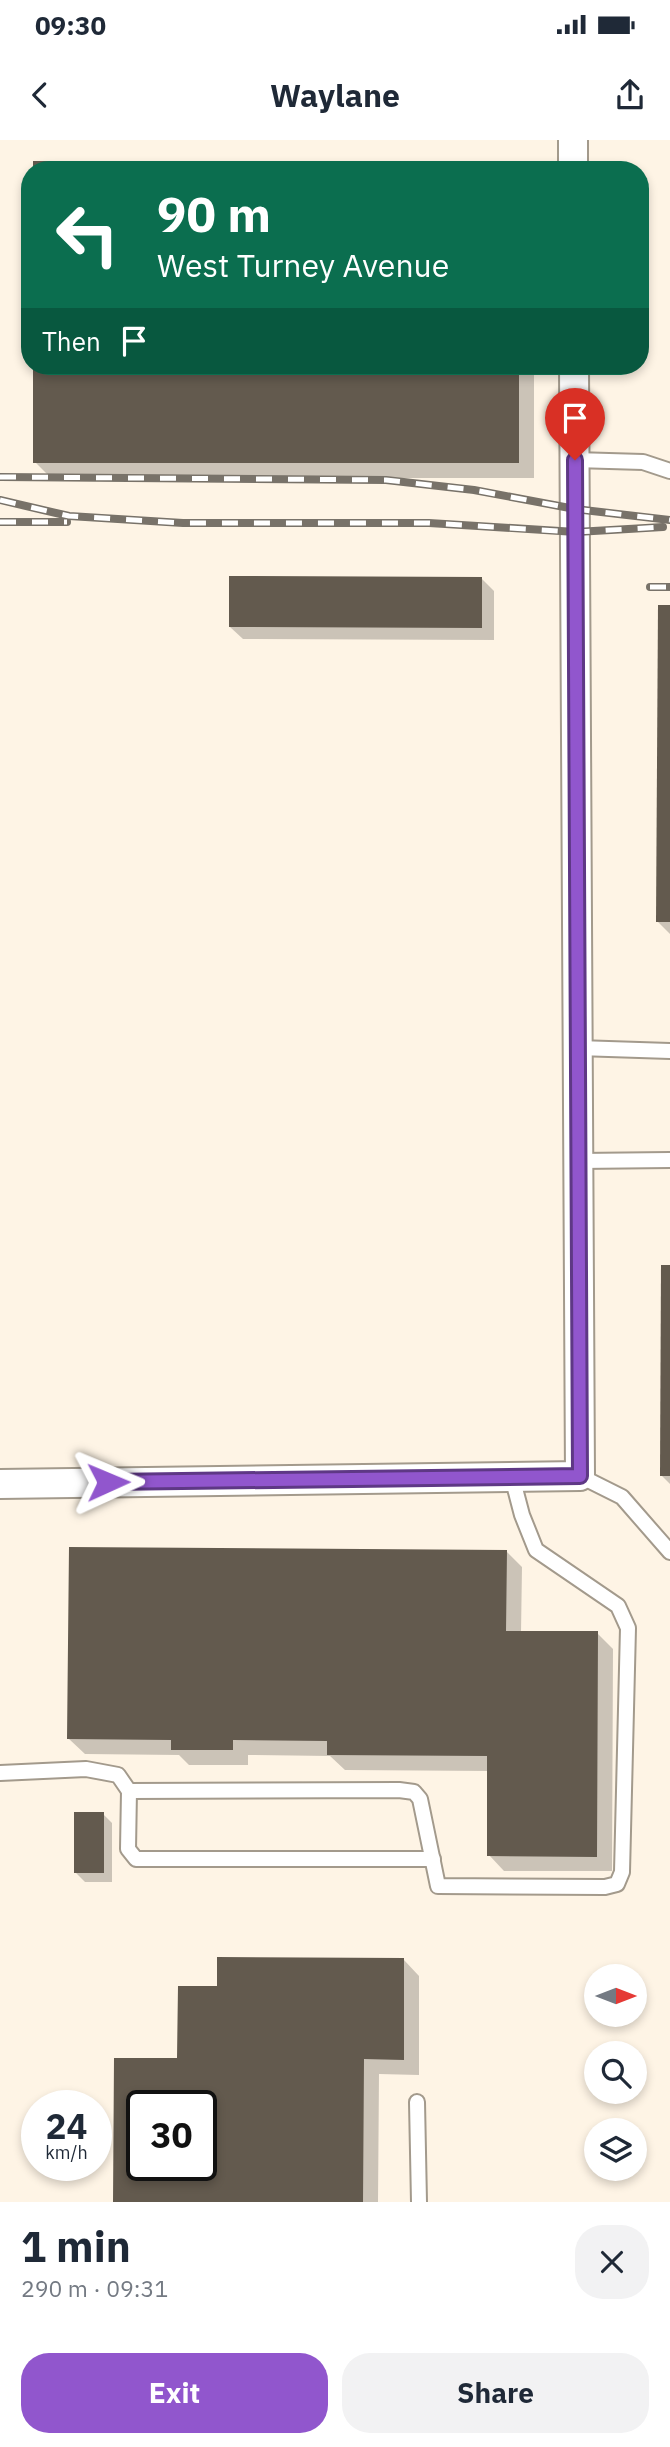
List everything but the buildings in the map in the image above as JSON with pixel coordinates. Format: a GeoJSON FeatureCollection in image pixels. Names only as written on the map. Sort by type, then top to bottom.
{"type":"FeatureCollection","features":[{"type":"Feature","properties":{"kind":"street"},"geometry":{"type":"LineString","coordinates":[[573,140],[573,161]]}},
{"type":"Feature","properties":{"kind":"street"},"geometry":{"type":"LineString","coordinates":[[0,1483],[580,1476],[574,375]]}},
{"type":"Feature","properties":{"kind":"lane"},"geometry":{"type":"LineString","coordinates":[[575,460],[643,462],[670,471]]}},
{"type":"Feature","properties":{"kind":"lane"},"geometry":{"type":"LineString","coordinates":[[578,1048],[670,1051]]}},
{"type":"Feature","properties":{"kind":"lane"},"geometry":{"type":"LineString","coordinates":[[579,1161],[670,1160]]}},
{"type":"Feature","properties":{"kind":"lane"},"geometry":{"type":"LineString","coordinates":[[580,1476],[622,1497],[670,1552]]}},
{"type":"Feature","properties":{"kind":"lane"},"geometry":{"type":"LineString","coordinates":[[129,1791],[414,1792],[420,1799],[438,1886],[606,1888],[617,1884],[622,1872],[628,1628],[618,1606],[536,1550],[522,1515],[512,1477]]}},
{"type":"Feature","properties":{"kind":"lane"},"geometry":{"type":"LineString","coordinates":[[0,1773],[86,1769],[118,1774],[129,1791],[128,1849],[136,1858],[433,1859]]}},
{"type":"Feature","properties":{"kind":"lane"},"geometry":{"type":"LineString","coordinates":[[416,2102],[419,2202]]}},
{"type":"Feature","properties":{"kind":"railway"},"geometry":{"type":"LineString","coordinates":[[0,477],[386,480],[474,490],[575,509],[670,520]]}},
{"type":"Feature","properties":{"kind":"railway"},"geometry":{"type":"LineString","coordinates":[[0,500],[69,516],[183,523],[429,523],[576,532],[663,527]]}},
{"type":"Feature","properties":{"kind":"railway"},"geometry":{"type":"LineString","coordinates":[[0,522],[67,522]]}},
{"type":"Feature","properties":{"kind":"railway"},"geometry":{"type":"LineString","coordinates":[[650,587],[670,587]]}},
{"type":"Feature","properties":{"kind":"route"},"geometry":{"type":"LineString","coordinates":[[108,1482],[580,1476],[575,460]]}}]}
